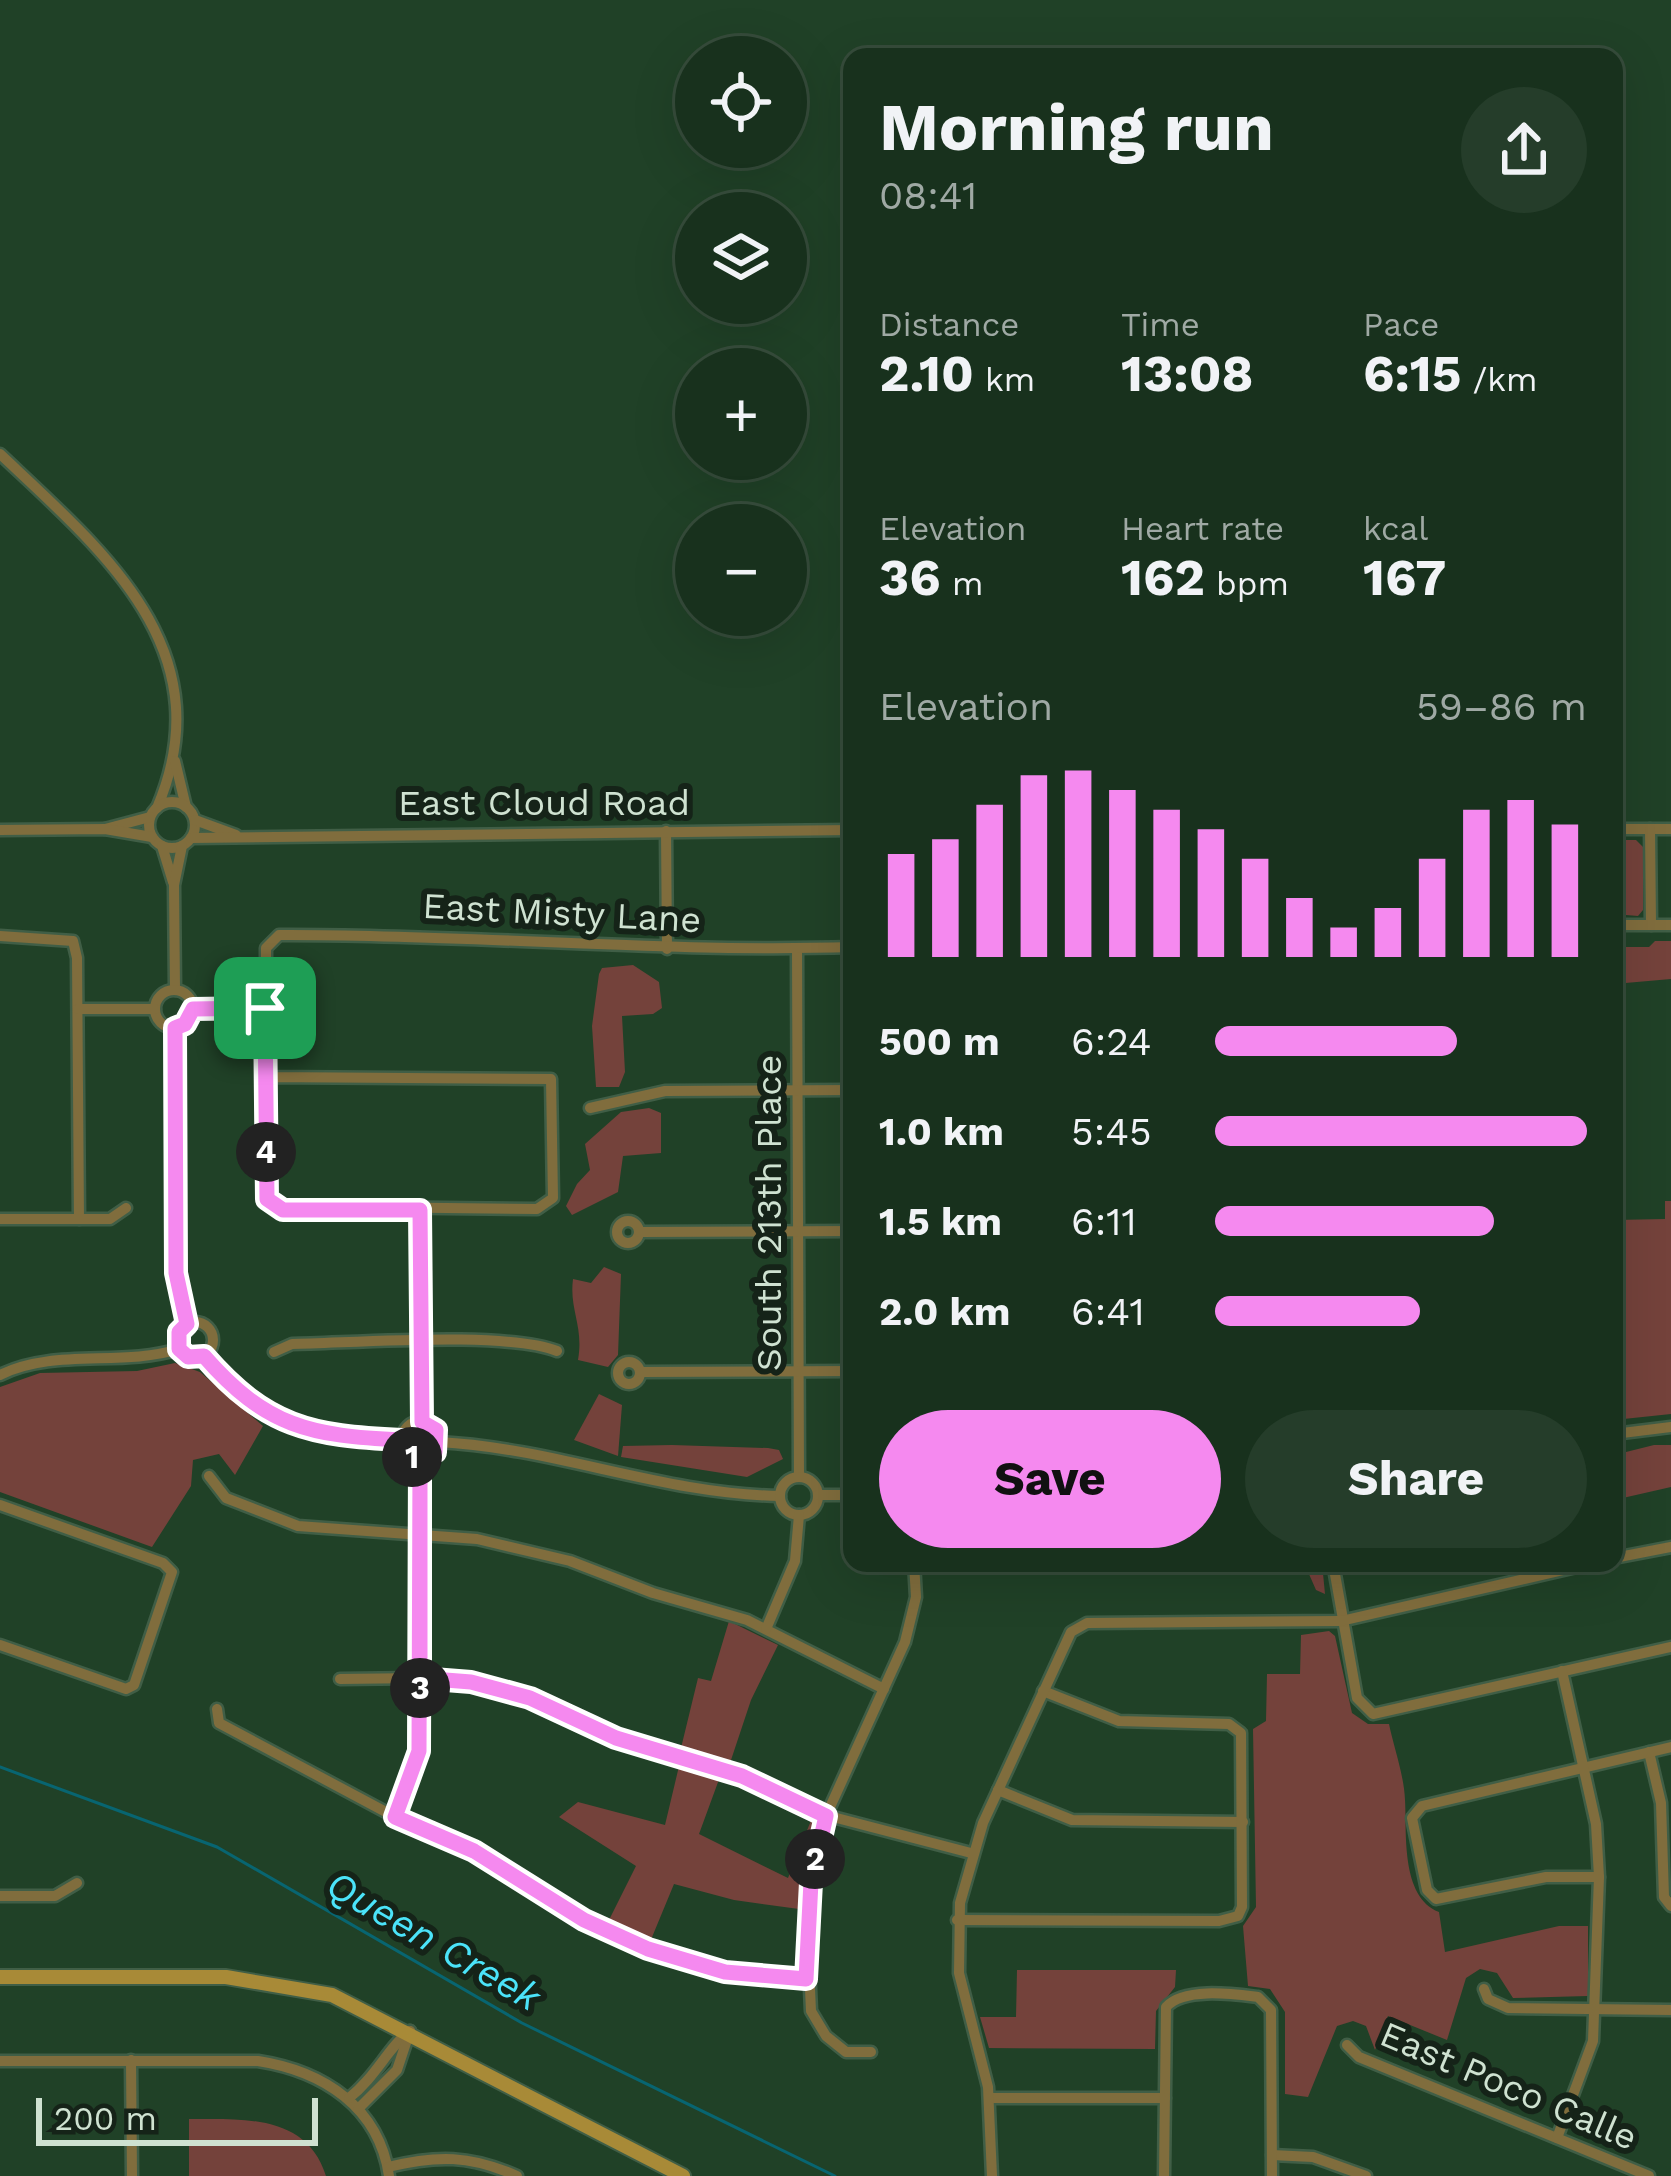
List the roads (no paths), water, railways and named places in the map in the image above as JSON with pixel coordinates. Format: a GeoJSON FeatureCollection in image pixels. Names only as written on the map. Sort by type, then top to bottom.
{"type":"FeatureCollection","features":[{"type":"Feature","properties":{"kind":"street"},"geometry":{"type":"LineString","coordinates":[[0,454],[126,578],[154,627],[174,694],[175,761],[186,807],[195,820],[174,886],[175,991]]}},
{"type":"Feature","properties":{"kind":"street"},"geometry":{"type":"LineString","coordinates":[[174,886],[157,842],[154,812],[175,761]]}},
{"type":"Feature","properties":{"kind":"street"},"geometry":{"type":"LineString","coordinates":[[105,829],[154,812],[168,802],[186,807]]}},
{"type":"Feature","properties":{"kind":"street","name":"East Cloud Road"},"geometry":{"type":"LineString","coordinates":[[195,820],[236,835]]}},
{"type":"Feature","properties":{"kind":"street"},"geometry":{"type":"LineString","coordinates":[[0,830],[105,829],[157,842],[187,842]]}},
{"type":"Feature","properties":{"kind":"street"},"geometry":{"type":"LineString","coordinates":[[1623,829],[1671,829]]}},
{"type":"Feature","properties":{"kind":"street"},"geometry":{"type":"LineString","coordinates":[[1650,829],[1651,925]]}},
{"type":"Feature","properties":{"kind":"street","name":"East Cloud Road"},"geometry":{"type":"LineString","coordinates":[[187,842],[236,835],[843,830]]}},
{"type":"Feature","properties":{"kind":"street"},"geometry":{"type":"LineString","coordinates":[[666,831],[667,949]]}},
{"type":"Feature","properties":{"kind":"street"},"geometry":{"type":"LineString","coordinates":[[1623,925],[1671,925]]}},
{"type":"Feature","properties":{"kind":"street","name":"East Misty Lane"},"geometry":{"type":"LineString","coordinates":[[265,1008],[266,948],[279,934],[451,934],[667,949],[843,947]]}},
{"type":"Feature","properties":{"kind":"street"},"geometry":{"type":"LineString","coordinates":[[0,936],[73,941],[79,1219]]}},
{"type":"Feature","properties":{"kind":"street","name":"South 213th Place"},"geometry":{"type":"LineString","coordinates":[[797,949],[799,1477]]}},
{"type":"Feature","properties":{"kind":"street"},"geometry":{"type":"LineString","coordinates":[[175,991],[189,998],[193,1009],[185,1024],[175,1028],[163,1024],[155,1009],[163,994],[175,991]]}},
{"type":"Feature","properties":{"kind":"street"},"geometry":{"type":"LineString","coordinates":[[193,1009],[265,1008],[266,1192],[274,1206],[420,1210],[548,1205],[553,1198],[550,1078],[266,1077]]}},
{"type":"Feature","properties":{"kind":"street"},"geometry":{"type":"LineString","coordinates":[[78,1009],[155,1009]]}},
{"type":"Feature","properties":{"kind":"street"},"geometry":{"type":"LineString","coordinates":[[175,1028],[176,1273],[187,1324]]}},
{"type":"Feature","properties":{"kind":"street"},"geometry":{"type":"LineString","coordinates":[[590,1108],[665,1091],[843,1090]]}},
{"type":"Feature","properties":{"kind":"street"},"geometry":{"type":"LineString","coordinates":[[0,1219],[110,1219],[126,1208]]}},
{"type":"Feature","properties":{"kind":"street"},"geometry":{"type":"LineString","coordinates":[[420,1210],[422,1422]]}},
{"type":"Feature","properties":{"kind":"street"},"geometry":{"type":"LineString","coordinates":[[639,1232],[843,1231]]}},
{"type":"Feature","properties":{"kind":"street"},"geometry":{"type":"LineString","coordinates":[[204,1356],[213,1343],[212,1332],[198,1322],[187,1324],[179,1332],[179,1349],[188,1357],[204,1356],[250,1402],[299,1429],[402,1440]]}},
{"type":"Feature","properties":{"kind":"street"},"geometry":{"type":"LineString","coordinates":[[274,1352],[292,1344],[421,1343],[537,1343],[557,1351]]}},
{"type":"Feature","properties":{"kind":"street"},"geometry":{"type":"LineString","coordinates":[[0,1375],[40,1361],[131,1361],[179,1349]]}},
{"type":"Feature","properties":{"kind":"street"},"geometry":{"type":"LineString","coordinates":[[640,1372],[843,1371]]}},
{"type":"Feature","properties":{"kind":"street"},"geometry":{"type":"LineString","coordinates":[[422,1422],[436,1430],[439,1442],[435,1452],[420,1459],[409,1455],[402,1440],[410,1425],[422,1422]]}},
{"type":"Feature","properties":{"kind":"street"},"geometry":{"type":"LineString","coordinates":[[1623,1433],[1671,1427]]}},
{"type":"Feature","properties":{"kind":"street"},"geometry":{"type":"LineString","coordinates":[[439,1442],[532,1450],[692,1490],[779,1496]]}},
{"type":"Feature","properties":{"kind":"street"},"geometry":{"type":"LineString","coordinates":[[395,1817],[419,1751],[420,1459]]}},
{"type":"Feature","properties":{"kind":"street"},"geometry":{"type":"LineString","coordinates":[[209,1476],[226,1498],[298,1526],[478,1539],[538,1552],[766,1629],[884,1689]]}},
{"type":"Feature","properties":{"kind":"street"},"geometry":{"type":"LineString","coordinates":[[779,1496],[788,1480],[799,1477],[812,1482],[818,1496]]}},
{"type":"Feature","properties":{"kind":"street"},"geometry":{"type":"LineString","coordinates":[[818,1496],[843,1495]]}},
{"type":"Feature","properties":{"kind":"street"},"geometry":{"type":"LineString","coordinates":[[779,1496],[788,1512],[799,1515],[810,1511],[818,1496]]}},
{"type":"Feature","properties":{"kind":"street"},"geometry":{"type":"LineString","coordinates":[[0,1504],[163,1563],[172,1572],[134,1685],[126,1689],[0,1646]]}},
{"type":"Feature","properties":{"kind":"street"},"geometry":{"type":"LineString","coordinates":[[766,1629],[790,1578],[799,1515]]}},
{"type":"Feature","properties":{"kind":"street"},"geometry":{"type":"LineString","coordinates":[[1623,1556],[1671,1547]]}},
{"type":"Feature","properties":{"kind":"street"},"geometry":{"type":"LineString","coordinates":[[871,2052],[846,2052],[826,2036],[811,2011],[806,1979],[811,1882],[826,1816],[913,1615],[914,1572]]}},
{"type":"Feature","properties":{"kind":"street"},"geometry":{"type":"LineString","coordinates":[[1334,1572],[1341,1621],[1364,1711],[1383,1714],[1671,1647]]}},
{"type":"Feature","properties":{"kind":"street"},"geometry":{"type":"LineString","coordinates":[[992,2176],[989,2098],[962,1991],[957,1920],[971,1853],[1043,1691],[1078,1625],[1341,1621],[1555,1572]]}},
{"type":"Feature","properties":{"kind":"street"},"geometry":{"type":"LineString","coordinates":[[1557,2138],[1587,2064],[1596,2009],[1599,1877],[1598,1838],[1562,1671]]}},
{"type":"Feature","properties":{"kind":"street"},"geometry":{"type":"LineString","coordinates":[[340,1679],[420,1678],[514,1692],[616,1738],[742,1776],[826,1816],[912,1833],[971,1853]]}},
{"type":"Feature","properties":{"kind":"street"},"geometry":{"type":"LineString","coordinates":[[957,1920],[1219,1921],[1238,1916],[1243,1899],[1244,1740],[1235,1726],[1119,1721],[1043,1691]]}},
{"type":"Feature","properties":{"kind":"street"},"geometry":{"type":"LineString","coordinates":[[217,1709],[219,1723],[395,1817],[474,1851],[584,1920],[648,1949],[725,1972],[806,1979]]}},
{"type":"Feature","properties":{"kind":"street"},"geometry":{"type":"LineString","coordinates":[[1599,1877],[1546,1877],[1436,1899],[1422,1868],[1411,1824],[1414,1812],[1438,1801],[1671,1748]]}},
{"type":"Feature","properties":{"kind":"street"},"geometry":{"type":"LineString","coordinates":[[1649,1752],[1660,1803],[1670,1906]]}},
{"type":"Feature","properties":{"kind":"street"},"geometry":{"type":"LineString","coordinates":[[998,1790],[1072,1820],[1243,1822]]}},
{"type":"Feature","properties":{"kind":"street"},"geometry":{"type":"LineString","coordinates":[[0,1896],[56,1896],[77,1883]]}},
{"type":"Feature","properties":{"kind":"street"},"geometry":{"type":"LineString","coordinates":[[0,1977],[263,1979],[332,1995],[410,2031],[683,2176]]}},
{"type":"Feature","properties":{"kind":"street"},"geometry":{"type":"LineString","coordinates":[[1484,1989],[1488,1999],[1508,2008],[1671,2010]]}},
{"type":"Feature","properties":{"kind":"street"},"geometry":{"type":"LineString","coordinates":[[1164,2176],[1165,2013],[1170,2002],[1216,1995],[1266,2001],[1272,2015],[1272,2176]]}},
{"type":"Feature","properties":{"kind":"street"},"geometry":{"type":"LineString","coordinates":[[353,2103],[398,2040],[410,2031]]}},
{"type":"Feature","properties":{"kind":"street","name":"East Poco Calle"},"geometry":{"type":"LineString","coordinates":[[1347,2045],[1359,2057],[1649,2176]]}},
{"type":"Feature","properties":{"kind":"street"},"geometry":{"type":"LineString","coordinates":[[131,2060],[131,2176]]}},
{"type":"Feature","properties":{"kind":"street"},"geometry":{"type":"LineString","coordinates":[[0,2061],[293,2066],[353,2103],[375,2133],[388,2172],[444,2156],[476,2160],[517,2176]]}},
{"type":"Feature","properties":{"kind":"street"},"geometry":{"type":"LineString","coordinates":[[989,2098],[1165,2098]]}},
{"type":"Feature","properties":{"kind":"street"},"geometry":{"type":"LineString","coordinates":[[443,2139],[444,2156]]}},
{"type":"Feature","properties":{"kind":"street"},"geometry":{"type":"LineString","coordinates":[[1272,2155],[1323,2159],[1366,2176]]}},
{"type":"Feature","properties":{"kind":"waterway","name":"Queen Creek"},"geometry":{"type":"LineString","coordinates":[[0,1767],[217,1847],[522,2023],[835,2176]]}}]}
